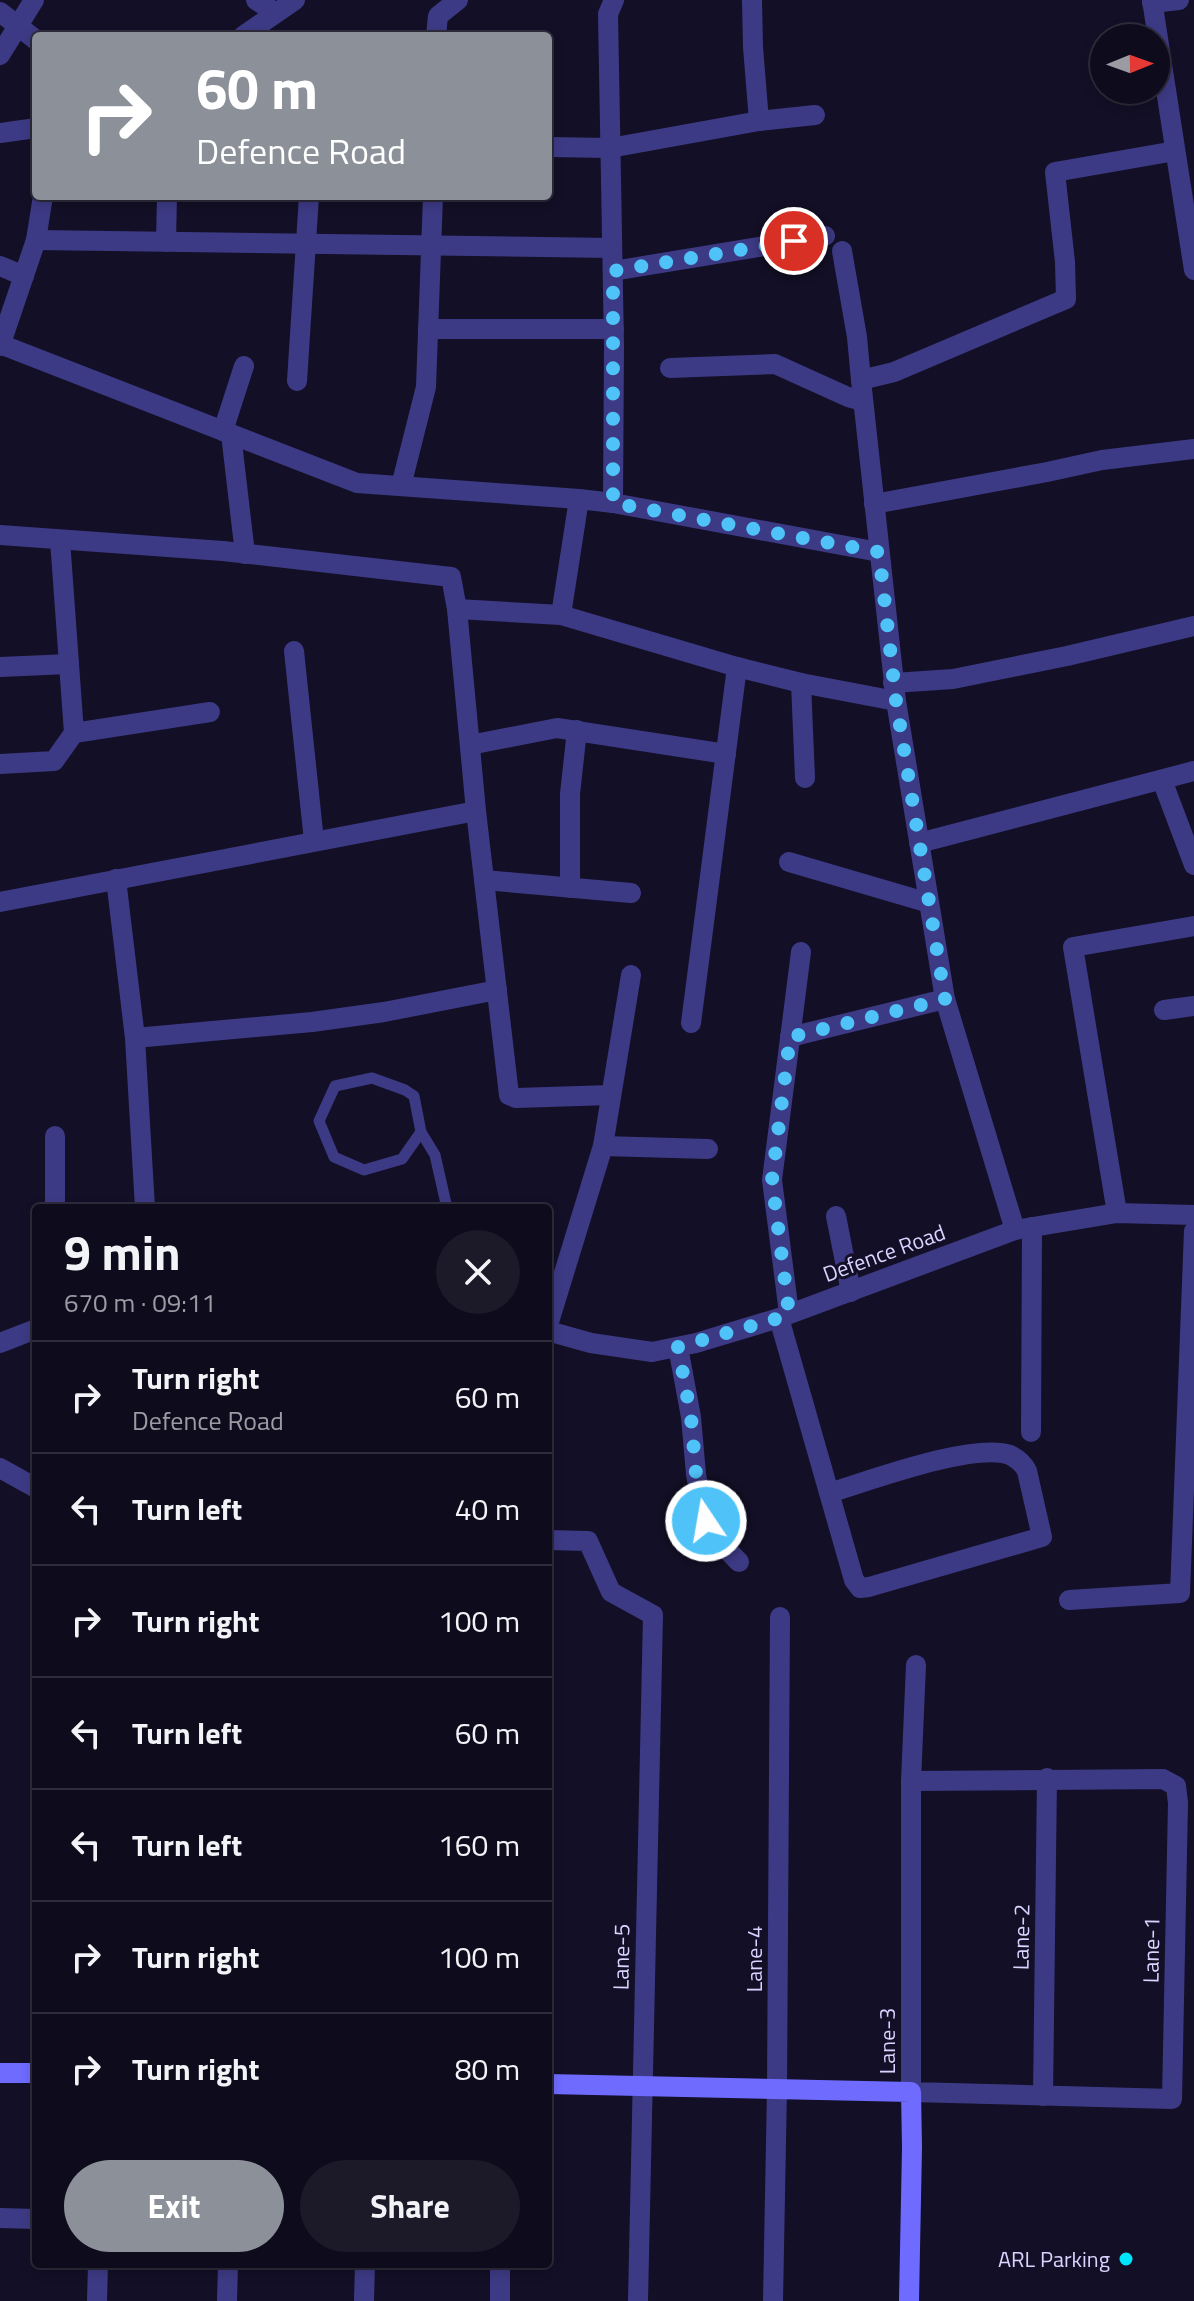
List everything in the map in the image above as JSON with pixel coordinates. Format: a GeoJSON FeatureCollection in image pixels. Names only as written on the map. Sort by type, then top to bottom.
{"type":"FeatureCollection","features":[{"type":"Feature","properties":{"kind":"street"},"geometry":{"type":"LineString","coordinates":[[0,55],[34,0]]}},
{"type":"Feature","properties":{"kind":"street"},"geometry":{"type":"LineString","coordinates":[[256,0],[276,13]]}},
{"type":"Feature","properties":{"kind":"street"},"geometry":{"type":"LineString","coordinates":[[249,32],[295,0]]}},
{"type":"Feature","properties":{"kind":"street"},"geometry":{"type":"LineString","coordinates":[[436,32],[438,16],[458,0]]}},
{"type":"Feature","properties":{"kind":"street"},"geometry":{"type":"LineString","coordinates":[[613,503],[614,329],[608,14],[614,0]]}},
{"type":"Feature","properties":{"kind":"street"},"geometry":{"type":"LineString","coordinates":[[752,0],[759,121]]}},
{"type":"Feature","properties":{"kind":"street"},"geometry":{"type":"LineString","coordinates":[[1179,0],[1152,2],[1194,270]]}},
{"type":"Feature","properties":{"kind":"street"},"geometry":{"type":"LineString","coordinates":[[0,12],[32,36]]}},
{"type":"Feature","properties":{"kind":"street"},"geometry":{"type":"LineString","coordinates":[[552,147],[610,148],[759,121],[815,115]]}},
{"type":"Feature","properties":{"kind":"street"},"geometry":{"type":"LineString","coordinates":[[0,133],[32,129]]}},
{"type":"Feature","properties":{"kind":"street"},"geometry":{"type":"LineString","coordinates":[[861,380],[894,372],[1066,299],[1055,172],[1175,151]]}},
{"type":"Feature","properties":{"kind":"street"},"geometry":{"type":"LineString","coordinates":[[42,200],[36,240],[0,345],[357,483],[613,503],[879,552]]}},
{"type":"Feature","properties":{"kind":"street"},"geometry":{"type":"LineString","coordinates":[[166,242],[167,200]]}},
{"type":"Feature","properties":{"kind":"street"},"geometry":{"type":"LineString","coordinates":[[297,381],[309,200]]}},
{"type":"Feature","properties":{"kind":"street"},"geometry":{"type":"LineString","coordinates":[[401,486],[426,387],[433,200]]}},
{"type":"Feature","properties":{"kind":"street"},"geometry":{"type":"LineString","coordinates":[[613,271],[825,236]]}},
{"type":"Feature","properties":{"kind":"street"},"geometry":{"type":"LineString","coordinates":[[36,240],[612,248]]}},
{"type":"Feature","properties":{"kind":"street"},"geometry":{"type":"LineString","coordinates":[[842,251],[857,337],[894,692],[945,999],[1023,1229],[1031,1432]]}},
{"type":"Feature","properties":{"kind":"street"},"geometry":{"type":"LineString","coordinates":[[0,266],[24,276]]}},
{"type":"Feature","properties":{"kind":"street"},"geometry":{"type":"LineString","coordinates":[[428,329],[614,329]]}},
{"type":"Feature","properties":{"kind":"street"},"geometry":{"type":"LineString","coordinates":[[670,368],[775,364],[863,401]]}},
{"type":"Feature","properties":{"kind":"street"},"geometry":{"type":"LineString","coordinates":[[244,366],[227,432],[245,554]]}},
{"type":"Feature","properties":{"kind":"street"},"geometry":{"type":"LineString","coordinates":[[874,504],[1102,460],[1194,449]]}},
{"type":"Feature","properties":{"kind":"street"},"geometry":{"type":"LineString","coordinates":[[561,615],[579,499]]}},
{"type":"Feature","properties":{"kind":"street"},"geometry":{"type":"LineString","coordinates":[[0,535],[245,554],[451,577],[457,609],[476,811],[509,1095],[516,1098],[611,1095]]}},
{"type":"Feature","properties":{"kind":"street"},"geometry":{"type":"LineString","coordinates":[[0,764],[54,761],[74,733],[60,540]]}},
{"type":"Feature","properties":{"kind":"street"},"geometry":{"type":"LineString","coordinates":[[457,609],[561,615],[801,683],[894,692],[1194,626]]}},
{"type":"Feature","properties":{"kind":"street"},"geometry":{"type":"LineString","coordinates":[[294,651],[314,841]]}},
{"type":"Feature","properties":{"kind":"street"},"geometry":{"type":"LineString","coordinates":[[0,667],[69,664]]}},
{"type":"Feature","properties":{"kind":"street"},"geometry":{"type":"LineString","coordinates":[[691,1023],[737,667]]}},
{"type":"Feature","properties":{"kind":"street"},"geometry":{"type":"LineString","coordinates":[[801,683],[805,778]]}},
{"type":"Feature","properties":{"kind":"street"},"geometry":{"type":"LineString","coordinates":[[74,733],[210,712]]}},
{"type":"Feature","properties":{"kind":"street"},"geometry":{"type":"LineString","coordinates":[[470,745],[557,728],[726,754]]}},
{"type":"Feature","properties":{"kind":"street"},"geometry":{"type":"LineString","coordinates":[[570,888],[570,794],[577,730]]}},
{"type":"Feature","properties":{"kind":"street"},"geometry":{"type":"LineString","coordinates":[[919,843],[1194,771]]}},
{"type":"Feature","properties":{"kind":"street"},"geometry":{"type":"LineString","coordinates":[[1162,780],[1194,865]]}},
{"type":"Feature","properties":{"kind":"street"},"geometry":{"type":"LineString","coordinates":[[0,902],[476,811]]}},
{"type":"Feature","properties":{"kind":"street"},"geometry":{"type":"LineString","coordinates":[[789,862],[929,903]]}},
{"type":"Feature","properties":{"kind":"street"},"geometry":{"type":"LineString","coordinates":[[116,879],[135,1038],[145,1204]]}},
{"type":"Feature","properties":{"kind":"street"},"geometry":{"type":"LineString","coordinates":[[484,880],[631,893]]}},
{"type":"Feature","properties":{"kind":"street"},"geometry":{"type":"LineString","coordinates":[[1117,1213],[1073,947],[1194,926]]}},
{"type":"Feature","properties":{"kind":"street"},"geometry":{"type":"LineString","coordinates":[[801,952],[772,1180],[784,1316],[829,1493],[854,1580],[860,1588],[869,1587],[1042,1537],[1027,1471],[1023,1463],[1006,1454],[957,1455],[829,1493]]}},
{"type":"Feature","properties":{"kind":"street"},"geometry":{"type":"LineString","coordinates":[[552,1312],[603,1146],[631,975]]}},
{"type":"Feature","properties":{"kind":"street"},"geometry":{"type":"LineString","coordinates":[[135,1038],[341,1018],[497,990]]}},
{"type":"Feature","properties":{"kind":"street"},"geometry":{"type":"LineString","coordinates":[[790,1037],[945,999]]}},
{"type":"Feature","properties":{"kind":"street"},"geometry":{"type":"LineString","coordinates":[[1164,1010],[1194,1006]]}},
{"type":"Feature","properties":{"kind":"street"},"geometry":{"type":"LineString","coordinates":[[55,1136],[55,1204]]}},
{"type":"Feature","properties":{"kind":"street"},"geometry":{"type":"LineString","coordinates":[[603,1146],[708,1149]]}},
{"type":"Feature","properties":{"kind":"street"},"geometry":{"type":"LineString","coordinates":[[143,1179],[157,1204]]}},
{"type":"Feature","properties":{"kind":"street","name":"Defence Road"},"geometry":{"type":"LineString","coordinates":[[552,1332],[591,1343],[652,1352],[784,1316],[1023,1229],[1117,1213],[1194,1215]]}},
{"type":"Feature","properties":{"kind":"street"},"geometry":{"type":"LineString","coordinates":[[836,1216],[851,1292]]}},
{"type":"Feature","properties":{"kind":"street"},"geometry":{"type":"LineString","coordinates":[[1069,1600],[1187,1591],[1194,1231]]}},
{"type":"Feature","properties":{"kind":"street"},"geometry":{"type":"LineString","coordinates":[[0,1343],[32,1331]]}},
{"type":"Feature","properties":{"kind":"street"},"geometry":{"type":"LineString","coordinates":[[678,1347],[691,1417],[702,1509],[712,1534],[739,1562]]}},
{"type":"Feature","properties":{"kind":"street"},"geometry":{"type":"LineString","coordinates":[[0,1468],[32,1486]]}},
{"type":"Feature","properties":{"kind":"street","name":"Lane-5"},"geometry":{"type":"LineString","coordinates":[[552,1540],[588,1541],[611,1592],[653,1615],[638,2301]]}},
{"type":"Feature","properties":{"kind":"street","name":"Lane-4"},"geometry":{"type":"LineString","coordinates":[[773,2301],[780,1617]]}},
{"type":"Feature","properties":{"kind":"street","name":"Lane-3"},"geometry":{"type":"LineString","coordinates":[[909,2301],[912,2147],[911,1781],[916,1665]]}},
{"type":"Feature","properties":{"kind":"street"},"geometry":{"type":"LineString","coordinates":[[911,1781],[1047,1778]]}},
{"type":"Feature","properties":{"kind":"street","name":"Lane-1"},"geometry":{"type":"LineString","coordinates":[[1043,2096],[1172,2099],[1178,1803],[1176,1786],[1163,1779],[1047,1778]]}},
{"type":"Feature","properties":{"kind":"street","name":"Lane-2"},"geometry":{"type":"LineString","coordinates":[[1043,2096],[1047,1778]]}},
{"type":"Feature","properties":{"kind":"street"},"geometry":{"type":"LineString","coordinates":[[0,2073],[32,2073]]}},
{"type":"Feature","properties":{"kind":"street"},"geometry":{"type":"LineString","coordinates":[[552,2084],[1043,2096]]}},
{"type":"Feature","properties":{"kind":"street"},"geometry":{"type":"LineString","coordinates":[[0,2218],[32,2219]]}},
{"type":"Feature","properties":{"kind":"street"},"geometry":{"type":"LineString","coordinates":[[97,2301],[98,2268]]}},
{"type":"Feature","properties":{"kind":"street"},"geometry":{"type":"LineString","coordinates":[[227,2301],[228,2268]]}},
{"type":"Feature","properties":{"kind":"street"},"geometry":{"type":"LineString","coordinates":[[364,2301],[365,2268]]}},
{"type":"Feature","properties":{"kind":"street"},"geometry":{"type":"LineString","coordinates":[[500,2268],[500,2301]]}},
{"type":"Feature","properties":{"kind":"lane"},"geometry":{"type":"LineString","coordinates":[[421,1132],[402,1159],[364,1170],[334,1157],[319,1121],[335,1086],[372,1078],[405,1090],[414,1096],[421,1132],[435,1155],[446,1204]]}},
{"type":"Feature","properties":{"kind":"place","name":"ARL Parking"},"geometry":{"type":"Point","coordinates":[1126,2259]}},
{"type":"Feature","properties":{"kind":"route"},"geometry":{"type":"LineString","coordinates":[[706,1521],[696,1474],[691,1417],[678,1347],[789,1313],[772,1180],[790,1037],[945,999],[896,701],[879,552],[613,503],[613,271],[794,241]]}}]}
